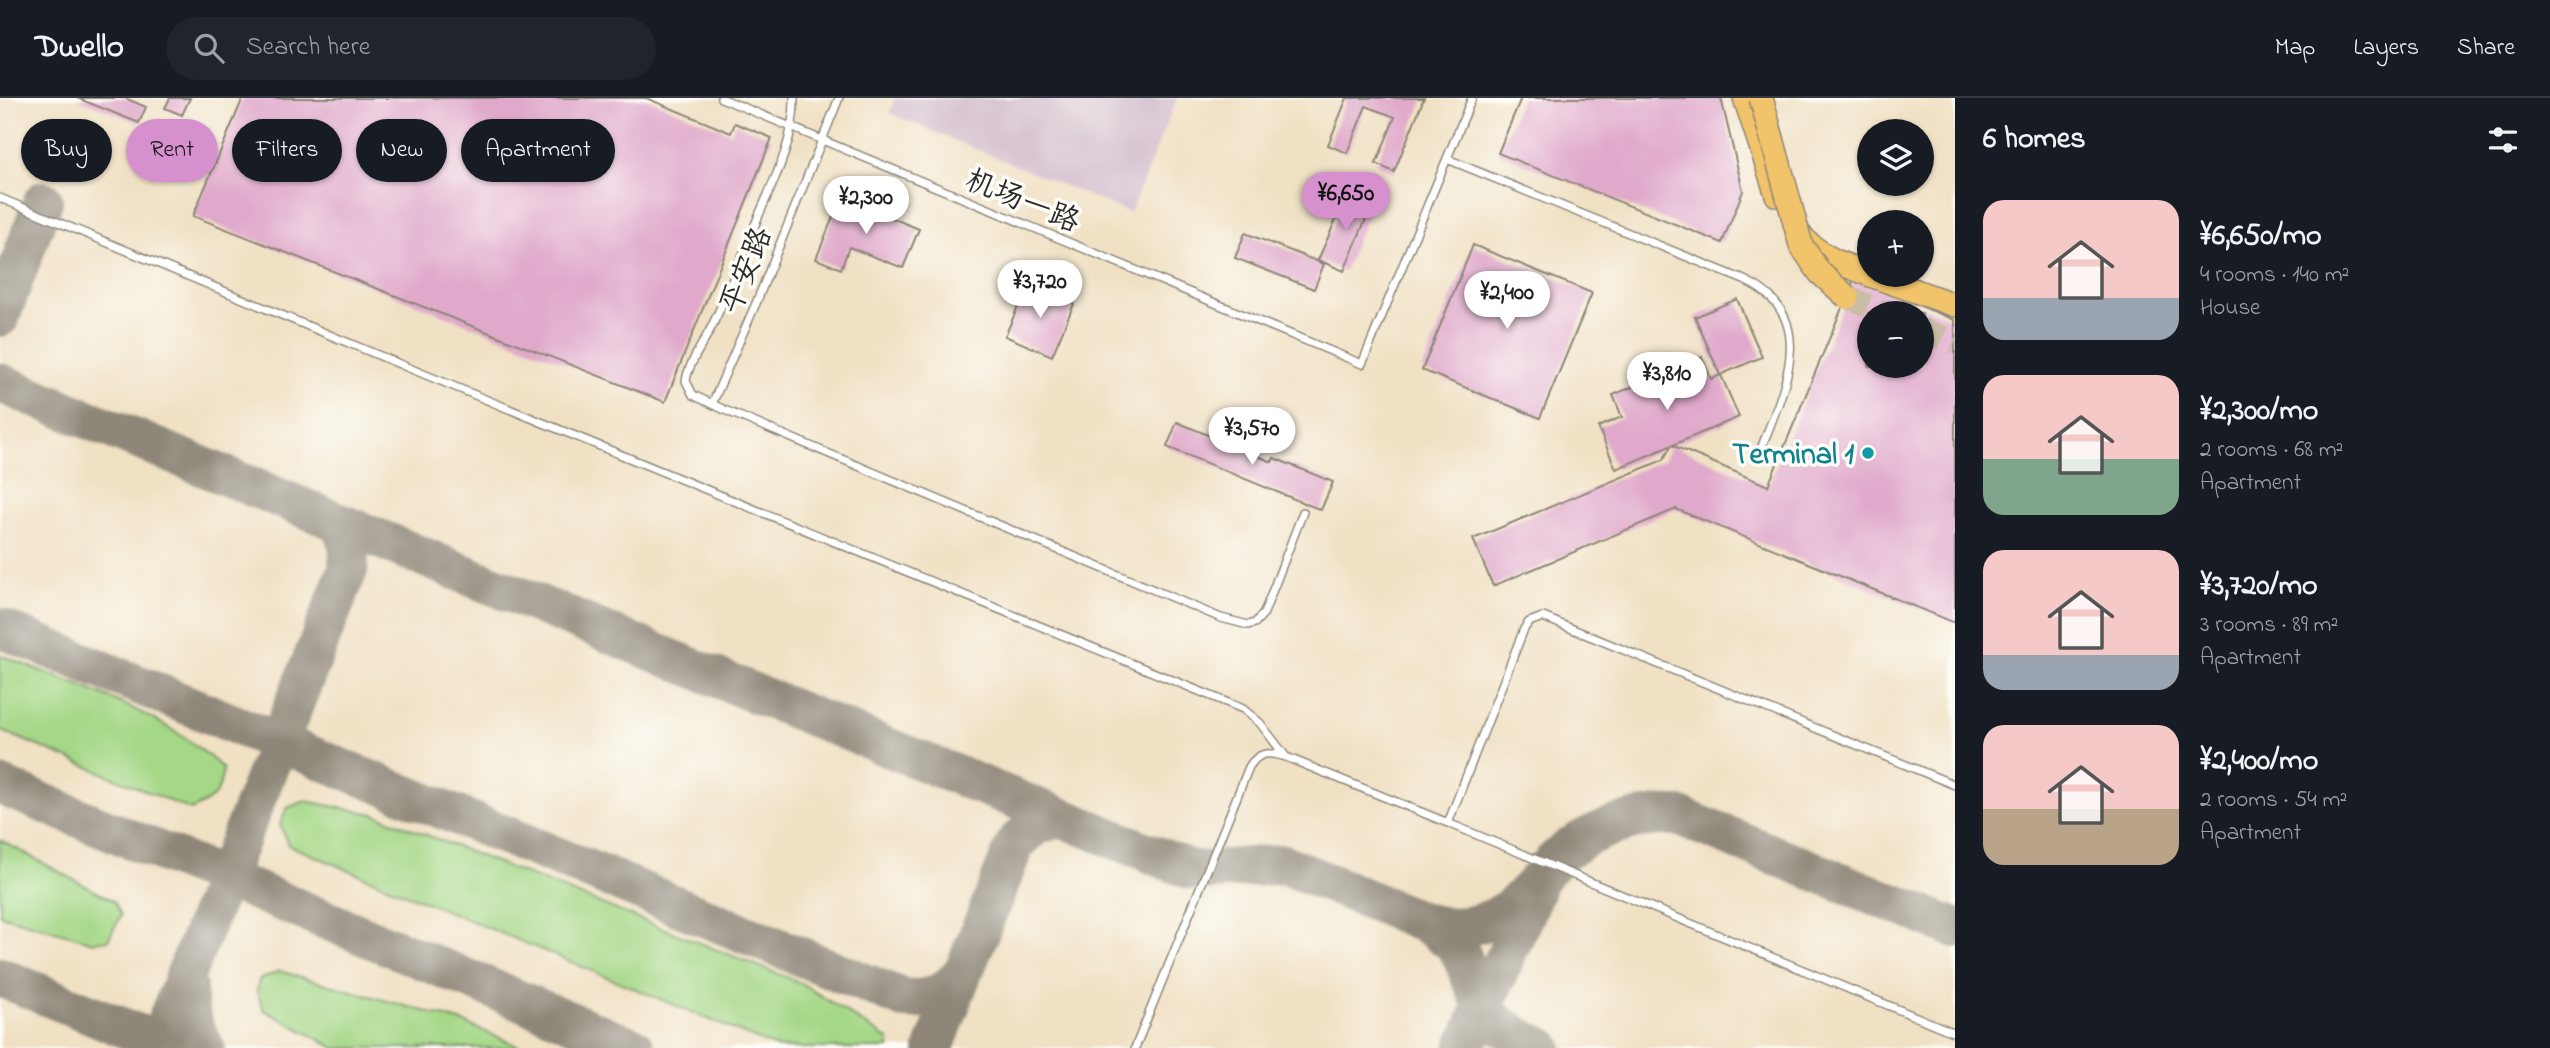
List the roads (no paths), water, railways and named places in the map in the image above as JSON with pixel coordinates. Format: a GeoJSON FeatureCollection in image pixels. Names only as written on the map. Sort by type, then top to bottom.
{"type":"FeatureCollection","features":[{"type":"Feature","properties":{"kind":"main road"},"geometry":{"type":"LineString","coordinates":[[1745,98],[1778,196],[1793,228],[1809,245],[1831,261],[1857,270]]}},
{"type":"Feature","properties":{"kind":"main road"},"geometry":{"type":"LineString","coordinates":[[1761,98],[1801,244],[1820,273],[1847,297]]}},
{"type":"Feature","properties":{"kind":"main road"},"geometry":{"type":"LineString","coordinates":[[1904,287],[1955,305]]}},
{"type":"Feature","properties":{"kind":"lane","name":"机场一路"},"geometry":{"type":"LineString","coordinates":[[721,98],[1362,364],[1447,159]]}},
{"type":"Feature","properties":{"kind":"lane"},"geometry":{"type":"LineString","coordinates":[[794,98],[792,128],[782,161],[726,296],[686,377],[687,387],[693,395],[1221,618],[1243,624],[1255,624],[1264,613],[1303,512]]}},
{"type":"Feature","properties":{"kind":"lane","name":"平安路"},"geometry":{"type":"LineString","coordinates":[[712,404],[839,98]]}},
{"type":"Feature","properties":{"kind":"lane"},"geometry":{"type":"LineString","coordinates":[[1472,98],[1447,159],[1744,280],[1766,292],[1782,314],[1790,333],[1792,350],[1788,373],[1759,454]]}},
{"type":"Feature","properties":{"kind":"lane"},"geometry":{"type":"LineString","coordinates":[[0,198],[1243,709],[1260,723],[1286,757]]}},
{"type":"Feature","properties":{"kind":"lane"},"geometry":{"type":"LineString","coordinates":[[1448,823],[1524,629],[1529,622],[1544,617],[1955,785]]}},
{"type":"Feature","properties":{"kind":"lane"},"geometry":{"type":"LineString","coordinates":[[1135,1048],[1249,767],[1262,753],[1286,757],[1955,1033]]}},
{"type":"Feature","properties":{"kind":"tunnel"},"geometry":{"type":"LineString","coordinates":[[1847,297],[1857,301]]}},
{"type":"Feature","properties":{"kind":"tunnel"},"geometry":{"type":"LineString","coordinates":[[1934,334],[1955,343]]}},
{"type":"Feature","properties":{"kind":"place","name":"Terminal 1"},"geometry":{"type":"Point","coordinates":[1868,453]}}]}
